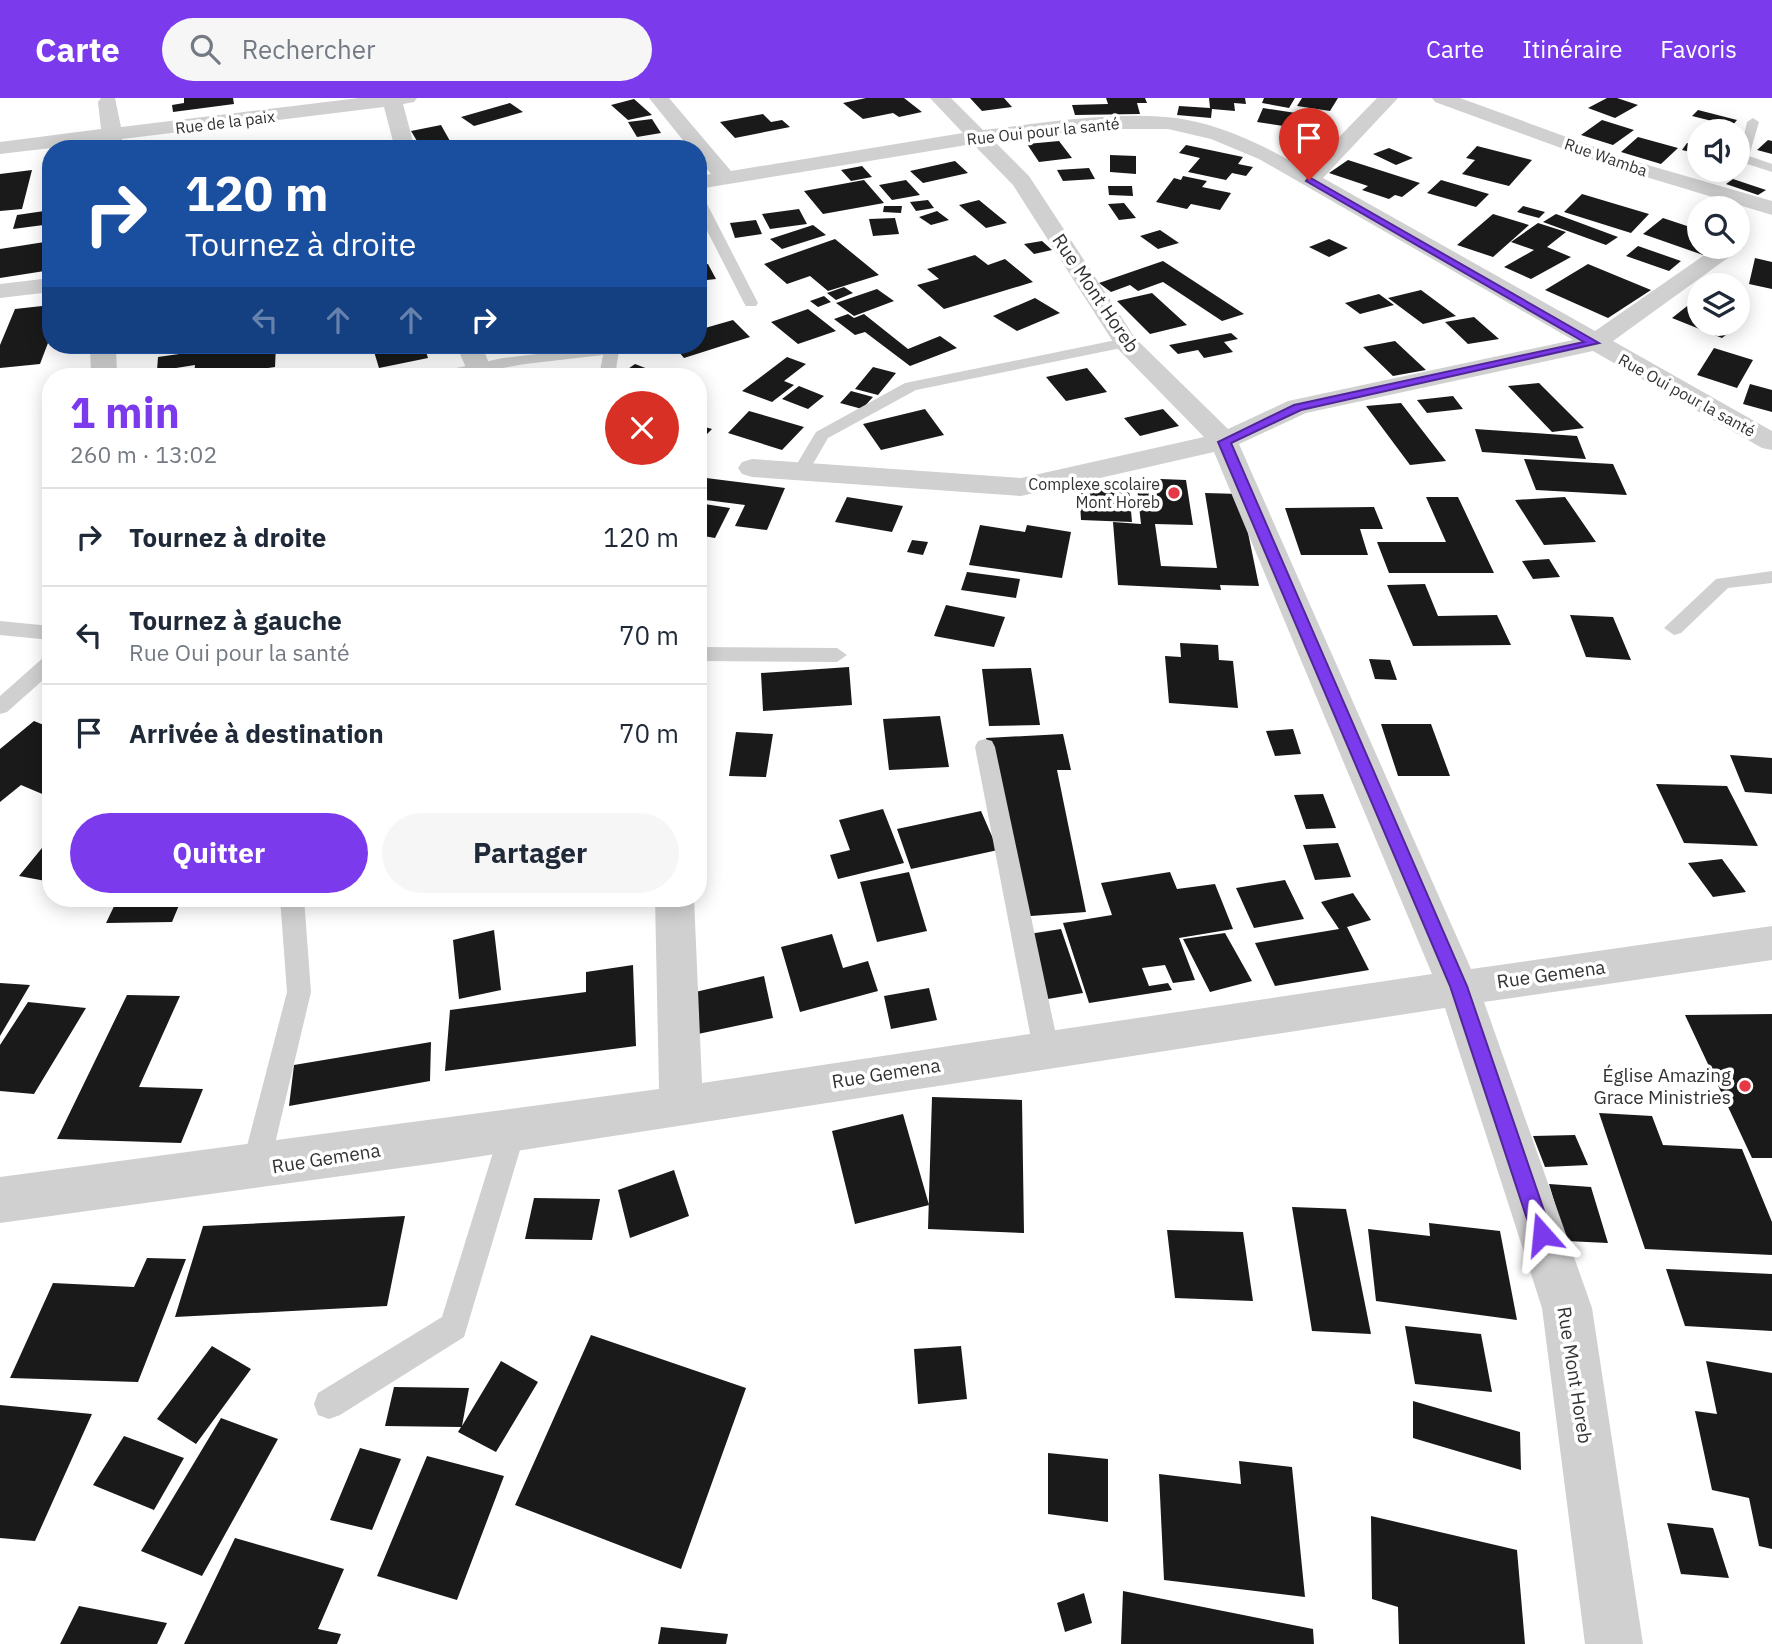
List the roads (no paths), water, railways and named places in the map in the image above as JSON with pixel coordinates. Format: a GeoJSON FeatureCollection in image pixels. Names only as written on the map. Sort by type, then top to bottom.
{"type":"FeatureCollection","features":[{"type":"Feature","properties":{"kind":"street"},"geometry":{"type":"LineString","coordinates":[[398,98],[404,140]]}},
{"type":"Feature","properties":{"kind":"street","name":"Rue de la paix"},"geometry":{"type":"LineString","coordinates":[[126,140],[398,98]]}},
{"type":"Feature","properties":{"kind":"street"},"geometry":{"type":"LineString","coordinates":[[659,98],[693,140]]}},
{"type":"Feature","properties":{"kind":"street","name":"Rue Mont Horeb"},"geometry":{"type":"LineString","coordinates":[[940,98],[1021,181],[1126,343],[1224,442],[1458,986],[1567,1308],[1614,1644]]}},
{"type":"Feature","properties":{"kind":"street"},"geometry":{"type":"LineString","coordinates":[[1309,180],[1388,98]]}},
{"type":"Feature","properties":{"kind":"street","name":"Rue Wamba"},"geometry":{"type":"LineString","coordinates":[[1442,98],[1620,163],[1754,229],[1594,343]]}},
{"type":"Feature","properties":{"kind":"street"},"geometry":{"type":"LineString","coordinates":[[108,102],[113,140]]}},
{"type":"Feature","properties":{"kind":"street","name":"Rue Oui pour la santé"},"geometry":{"type":"LineString","coordinates":[[707,181],[979,137],[1095,123],[1168,123],[1218,135],[1266,155],[1772,442]]}},
{"type":"Feature","properties":{"kind":"street","name":"Rue de la paix"},"geometry":{"type":"LineString","coordinates":[[0,148],[42,146]]}},
{"type":"Feature","properties":{"kind":"street"},"geometry":{"type":"LineString","coordinates":[[707,157],[724,178]]}},
{"type":"Feature","properties":{"kind":"street"},"geometry":{"type":"LineString","coordinates":[[0,291],[42,286]]}},
{"type":"Feature","properties":{"kind":"street"},"geometry":{"type":"LineString","coordinates":[[752,468],[1021,487],[1224,442],[1298,407],[1594,343]]}},
{"type":"Feature","properties":{"kind":"street"},"geometry":{"type":"LineString","coordinates":[[674,907],[681,1105]]}},
{"type":"Feature","properties":{"kind":"street","name":"Rue Gemena"},"geometry":{"type":"LineString","coordinates":[[0,1200],[255,1169],[1458,986],[1772,943]]}},
{"type":"Feature","properties":{"kind":"lane"},"geometry":{"type":"LineString","coordinates":[[1753,122],[1742,158],[1772,168]]}},
{"type":"Feature","properties":{"kind":"lane"},"geometry":{"type":"LineString","coordinates":[[707,217],[751,303]]}},
{"type":"Feature","properties":{"kind":"lane"},"geometry":{"type":"LineString","coordinates":[[800,472],[822,435],[911,386],[1126,343]]}},
{"type":"Feature","properties":{"kind":"lane"},"geometry":{"type":"LineString","coordinates":[[452,368],[473,355],[501,354]]}},
{"type":"Feature","properties":{"kind":"lane"},"geometry":{"type":"LineString","coordinates":[[1674,628],[1723,583],[1772,578]]}},
{"type":"Feature","properties":{"kind":"lane"},"geometry":{"type":"LineString","coordinates":[[0,628],[42,632]]}},
{"type":"Feature","properties":{"kind":"lane"},"geometry":{"type":"LineString","coordinates":[[707,654],[836,654]]}},
{"type":"Feature","properties":{"kind":"lane"},"geometry":{"type":"LineString","coordinates":[[0,707],[42,670]]}},
{"type":"Feature","properties":{"kind":"lane"},"geometry":{"type":"LineString","coordinates":[[985,747],[1046,1049]]}},
{"type":"Feature","properties":{"kind":"lane"},"geometry":{"type":"LineString","coordinates":[[255,1169],[299,992],[293,907]]}},
{"type":"Feature","properties":{"kind":"lane"},"geometry":{"type":"LineString","coordinates":[[329,1404],[454,1327],[513,1130]]}},
{"type":"Feature","properties":{"kind":"place","name":"Complexe scolaire Mont Horeb"},"geometry":{"type":"Point","coordinates":[1174,493]}},
{"type":"Feature","properties":{"kind":"place","name":"Église Amazing Grace Ministries"},"geometry":{"type":"Point","coordinates":[1745,1086]}}]}
